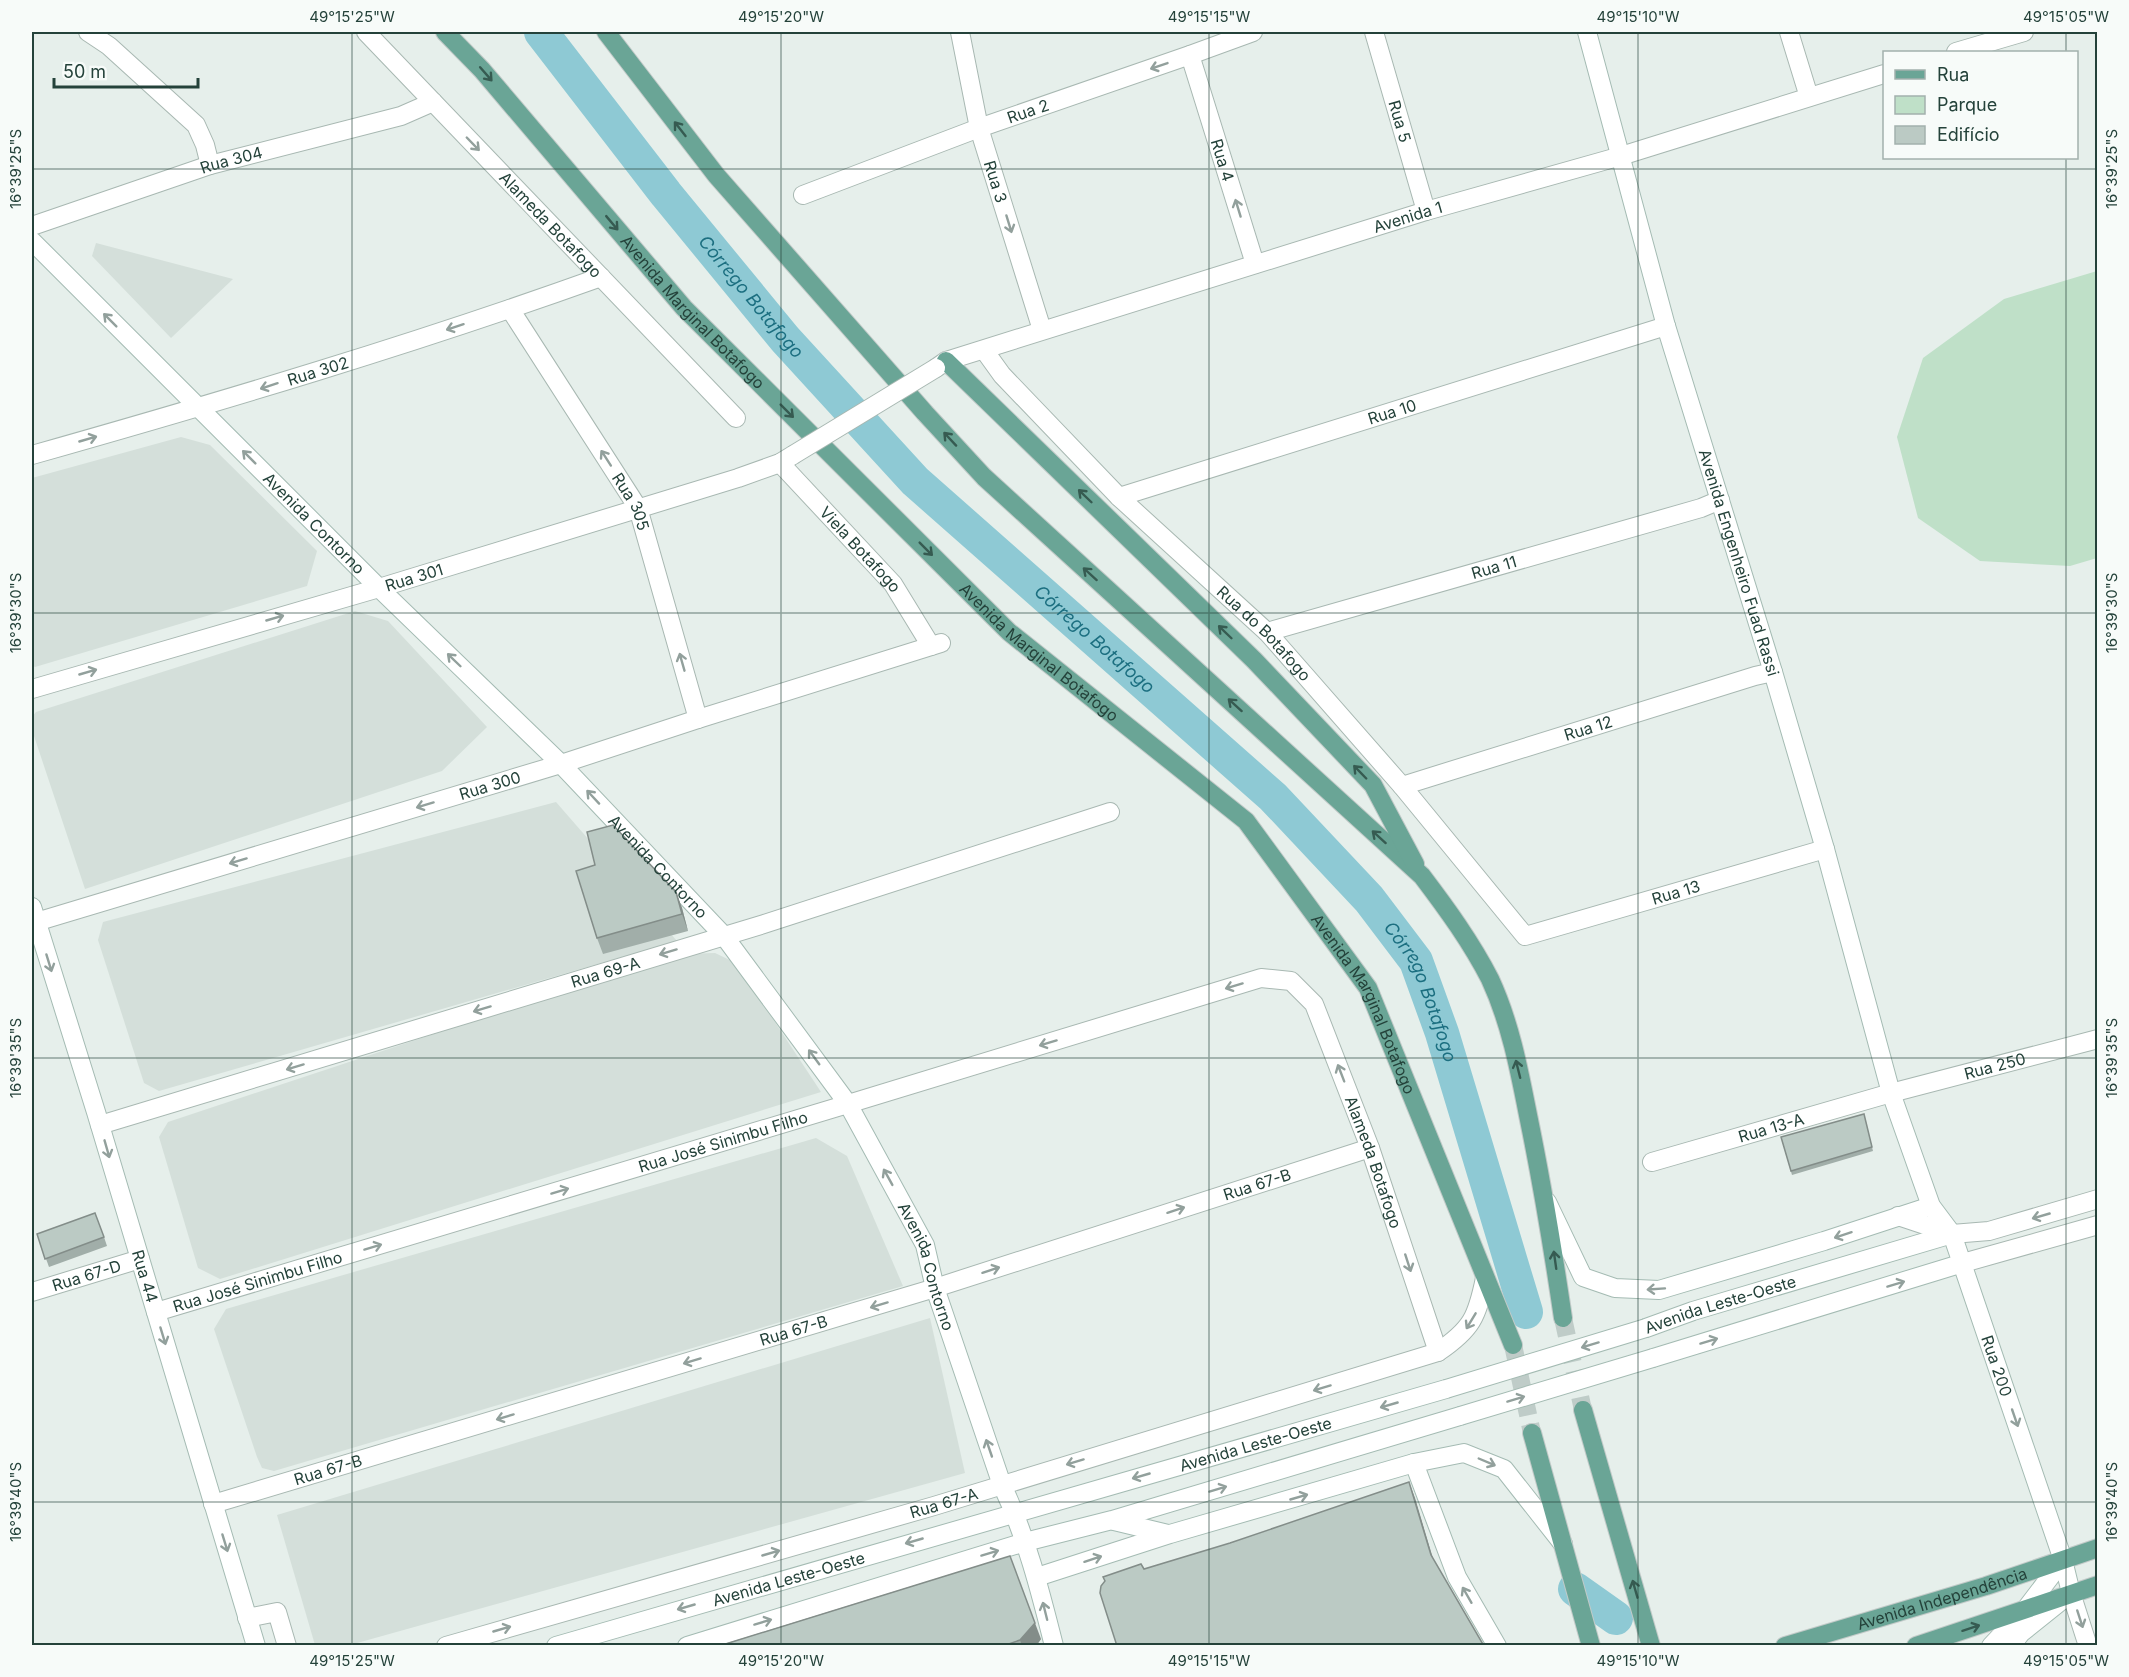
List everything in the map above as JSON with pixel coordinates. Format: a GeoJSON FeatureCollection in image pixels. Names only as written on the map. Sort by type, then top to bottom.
{"type":"FeatureCollection","features":[{"type":"Feature","properties":{"kind":"main road","name":"Avenida Marginal Botafogo"},"geometry":{"type":"LineString","coordinates":[[445,32],[482,70],[684,308],[1009,632],[1246,820],[1368,988],[1513,1345]]}},
{"type":"Feature","properties":{"kind":"main road"},"geometry":{"type":"LineString","coordinates":[[606,32],[716,175],[984,477],[1422,876]]}},
{"type":"Feature","properties":{"kind":"main road"},"geometry":{"type":"LineString","coordinates":[[941,364],[1254,660],[1373,785],[1422,876],[1461,928],[1490,980],[1506,1019],[1521,1077],[1552,1242],[1563,1318]]}},
{"type":"Feature","properties":{"kind":"main road"},"geometry":{"type":"LineString","coordinates":[[1582,1410],[1651,1646]]}},
{"type":"Feature","properties":{"kind":"main road"},"geometry":{"type":"LineString","coordinates":[[1532,1433],[1591,1646]]}},
{"type":"Feature","properties":{"kind":"main road","name":"Avenida Independência"},"geometry":{"type":"LineString","coordinates":[[1785,1646],[1986,1586],[2097,1548]]}},
{"type":"Feature","properties":{"kind":"main road"},"geometry":{"type":"LineString","coordinates":[[1916,1646],[1948,1642],[2025,1610],[2097,1585]]}},
{"type":"Feature","properties":{"kind":"street"},"geometry":{"type":"LineString","coordinates":[[88,32],[109,46],[196,125],[205,145],[210,165]]}},
{"type":"Feature","properties":{"kind":"street","name":"Alameda Botafogo"},"geometry":{"type":"LineString","coordinates":[[366,32],[736,418]]}},
{"type":"Feature","properties":{"kind":"street","name":"Rua 3"},"geometry":{"type":"LineString","coordinates":[[960,32],[979,128],[1042,330]]}},
{"type":"Feature","properties":{"kind":"street","name":"Rua 2"},"geometry":{"type":"LineString","coordinates":[[803,195],[979,128],[1253,32]]}},
{"type":"Feature","properties":{"kind":"street","name":"Rua 5"},"geometry":{"type":"LineString","coordinates":[[1374,32],[1426,211]]}},
{"type":"Feature","properties":{"kind":"street","name":"Avenida Engenheiro Fuad Rassi"},"geometry":{"type":"LineString","coordinates":[[1587,32],[1666,326],[1825,849],[1891,1094]]}},
{"type":"Feature","properties":{"kind":"street"},"geometry":{"type":"LineString","coordinates":[[1789,32],[1809,97]]}},
{"type":"Feature","properties":{"kind":"street"},"geometry":{"type":"LineString","coordinates":[[1962,44],[2024,32]]}},
{"type":"Feature","properties":{"kind":"street","name":"Rua 4"},"geometry":{"type":"LineString","coordinates":[[1190,55],[1255,264]]}},
{"type":"Feature","properties":{"kind":"street","name":"Avenida 1"},"geometry":{"type":"LineString","coordinates":[[786,459],[941,364],[1042,330],[1426,211],[1621,156],[1883,74]]}},
{"type":"Feature","properties":{"kind":"street","name":"Rua 304"},"geometry":{"type":"LineString","coordinates":[[32,226],[210,165],[401,116],[433,102]]}},
{"type":"Feature","properties":{"kind":"street","name":"Avenida Contorno"},"geometry":{"type":"LineString","coordinates":[[32,241],[379,588],[561,764],[724,936],[848,1104],[925,1245],[935,1288],[1002,1485],[1015,1513],[1037,1577],[1054,1646]]}},
{"type":"Feature","properties":{"kind":"street","name":"Rua 302"},"geometry":{"type":"LineString","coordinates":[[32,455],[199,408],[510,309],[601,277]]}},
{"type":"Feature","properties":{"kind":"street","name":"Rua 305"},"geometry":{"type":"LineString","coordinates":[[510,309],[638,508],[698,719]]}},
{"type":"Feature","properties":{"kind":"street","name":"Rua 10"},"geometry":{"type":"LineString","coordinates":[[1119,497],[1666,326]]}},
{"type":"Feature","properties":{"kind":"street","name":"Rua do Botafogo"},"geometry":{"type":"LineString","coordinates":[[984,350],[1002,375],[1119,497],[1267,632],[1402,786],[1525,936]]}},
{"type":"Feature","properties":{"kind":"street","name":"Rua 301"},"geometry":{"type":"LineString","coordinates":[[32,689],[379,588],[638,508],[786,459]]}},
{"type":"Feature","properties":{"kind":"street","name":"Viela Botafogo"},"geometry":{"type":"LineString","coordinates":[[786,459],[893,584],[936,644]]}},
{"type":"Feature","properties":{"kind":"street","name":"Rua 11"},"geometry":{"type":"LineString","coordinates":[[1267,632],[1701,508],[1720,500]]}},
{"type":"Feature","properties":{"kind":"street","name":"Rua 300"},"geometry":{"type":"LineString","coordinates":[[34,914],[561,764],[936,644]]}},
{"type":"Feature","properties":{"kind":"street","name":"Rua 12"},"geometry":{"type":"LineString","coordinates":[[1402,786],[1744,679],[1773,672]]}},
{"type":"Feature","properties":{"kind":"street","name":"Rua 69-A"},"geometry":{"type":"LineString","coordinates":[[100,1125],[724,936],[1110,812]]}},
{"type":"Feature","properties":{"kind":"street","name":"Rua 13"},"geometry":{"type":"LineString","coordinates":[[1525,936],[1825,849]]}},
{"type":"Feature","properties":{"kind":"street","name":"Rua 44"},"geometry":{"type":"LineString","coordinates":[[34,914],[100,1125],[256,1646]]}},
{"type":"Feature","properties":{"kind":"street","name":"Rua José Sinimbu Filho"},"geometry":{"type":"LineString","coordinates":[[156,1312],[1261,978],[1291,981]]}},
{"type":"Feature","properties":{"kind":"street","name":"Alameda Botafogo"},"geometry":{"type":"LineString","coordinates":[[1291,981],[1314,1004],[1370,1148],[1438,1352]]}},
{"type":"Feature","properties":{"kind":"street","name":"Rua 250"},"geometry":{"type":"LineString","coordinates":[[1891,1094],[2097,1039]]}},
{"type":"Feature","properties":{"kind":"street","name":"Rua 13-A"},"geometry":{"type":"LineString","coordinates":[[1652,1162],[1891,1094]]}},
{"type":"Feature","properties":{"kind":"street","name":"Rua 200"},"geometry":{"type":"LineString","coordinates":[[1891,1094],[1931,1206],[1952,1234],[1963,1263],[2063,1560],[2088,1646]]}},
{"type":"Feature","properties":{"kind":"street","name":"Rua 67-B"},"geometry":{"type":"LineString","coordinates":[[213,1504],[935,1288],[1370,1148]]}},
{"type":"Feature","properties":{"kind":"street"},"geometry":{"type":"LineString","coordinates":[[1543,1195],[1583,1277],[1615,1288],[1659,1290],[1824,1241],[1931,1206]]}},
{"type":"Feature","properties":{"kind":"street"},"geometry":{"type":"LineString","coordinates":[[1898,1216],[1952,1234],[1989,1231],[2097,1199]]}},
{"type":"Feature","properties":{"kind":"street","name":"Avenida Leste-Oeste"},"geometry":{"type":"LineString","coordinates":[[687,1646],[1025,1542],[1112,1520],[1963,1263],[2097,1225]]}},
{"type":"Feature","properties":{"kind":"street","name":"Avenida Leste-Oeste"},"geometry":{"type":"LineString","coordinates":[[556,1646],[1446,1389],[1646,1328],[1693,1311],[1952,1234]]}},
{"type":"Feature","properties":{"kind":"street","name":"Rua 67-D"},"geometry":{"type":"LineString","coordinates":[[32,1292],[140,1259]]}},
{"type":"Feature","properties":{"kind":"street","name":"Rua 67-A"},"geometry":{"type":"LineString","coordinates":[[446,1646],[933,1506],[1438,1352],[1458,1339],[1470,1324],[1479,1305],[1485,1278]]}},
{"type":"Feature","properties":{"kind":"street"},"geometry":{"type":"LineString","coordinates":[[1037,1577],[1170,1534],[1414,1463],[1464,1453],[1504,1470],[1563,1544]]}},
{"type":"Feature","properties":{"kind":"street"},"geometry":{"type":"LineString","coordinates":[[1414,1463],[1457,1577],[1497,1646]]}},
{"type":"Feature","properties":{"kind":"street"},"geometry":{"type":"LineString","coordinates":[[933,1506],[941,1533]]}},
{"type":"Feature","properties":{"kind":"street"},"geometry":{"type":"LineString","coordinates":[[1112,1520],[1170,1534]]}},
{"type":"Feature","properties":{"kind":"street"},"geometry":{"type":"LineString","coordinates":[[1991,1646],[2025,1610],[2063,1560]]}},
{"type":"Feature","properties":{"kind":"street"},"geometry":{"type":"LineString","coordinates":[[2011,1646],[2021,1633],[2072,1593]]}},
{"type":"Feature","properties":{"kind":"street"},"geometry":{"type":"LineString","coordinates":[[248,1618],[277,1612],[287,1646]]}},
{"type":"Feature","properties":{"kind":"shaded area"},"geometry":{"type":"Polygon","coordinates":[[[96,243],[233,279],[171,338],[92,256],[96,243]]]}},
{"type":"Feature","properties":{"kind":"shaded area"},"geometry":{"type":"Polygon","coordinates":[[[181,437],[210,445],[317,551],[307,586],[35,667],[32,665],[32,478],[181,437]]]}},
{"type":"Feature","properties":{"kind":"shaded area"},"geometry":{"type":"Polygon","coordinates":[[[355,611],[388,621],[487,727],[442,771],[85,889],[32,730],[32,717],[36,712],[355,611]]]}},
{"type":"Feature","properties":{"kind":"shaded area"},"geometry":{"type":"Polygon","coordinates":[[[556,802],[677,941],[159,1091],[144,1083],[98,940],[103,922],[556,802]]]}},
{"type":"Feature","properties":{"kind":"shaded area"},"geometry":{"type":"Polygon","coordinates":[[[715,953],[736,963],[821,1092],[220,1279],[198,1268],[159,1137],[168,1122],[624,971],[681,954],[715,953]]]}},
{"type":"Feature","properties":{"kind":"shaded area"},"geometry":{"type":"Polygon","coordinates":[[[816,1138],[847,1156],[903,1286],[274,1471],[262,1468],[214,1329],[226,1309],[816,1138]]]}},
{"type":"Feature","properties":{"kind":"shaded area"},"geometry":{"type":"Polygon","coordinates":[[[930,1318],[965,1473],[350,1645],[315,1645],[277,1515],[930,1318]]]}},
{"type":"Feature","properties":{"kind":"green space"},"geometry":{"type":"Polygon","coordinates":[[[2097,271],[2097,558],[2070,566],[1980,561],[1918,518],[1897,437],[1923,358],[2004,299],[2097,271]]]}},
{"type":"Feature","properties":{"kind":"building"},"geometry":{"type":"Polygon","coordinates":[[[613,825],[676,892],[682,914],[597,938],[576,871],[595,865],[587,832],[613,825]]]}},
{"type":"Feature","properties":{"kind":"building"},"geometry":{"type":"Polygon","coordinates":[[[1864,1114],[1872,1147],[1791,1171],[1781,1137],[1864,1114]]]}},
{"type":"Feature","properties":{"kind":"building"},"geometry":{"type":"Polygon","coordinates":[[[95,1213],[104,1237],[45,1259],[37,1234],[95,1213]]]}},
{"type":"Feature","properties":{"kind":"building"},"geometry":{"type":"Polygon","coordinates":[[[1409,1482],[1431,1555],[1484,1646],[1117,1646],[1100,1593],[1105,1581],[1103,1577],[1141,1564],[1144,1569],[1230,1543],[1409,1482]]]}},
{"type":"Feature","properties":{"kind":"building"},"geometry":{"type":"Polygon","coordinates":[[[1010,1556],[1035,1623],[1020,1640],[1003,1646],[719,1646],[1010,1556]]]}},
{"type":"Feature","properties":{"kind":"waterway","name":"Córrego Botafogo"},"geometry":{"type":"LineString","coordinates":[[541,32],[666,194],[785,339],[915,481],[1273,797],[1369,899],[1416,961],[1442,1033],[1526,1312]]}},
{"type":"Feature","properties":{"kind":"waterway"},"geometry":{"type":"LineString","coordinates":[[1575,1589],[1616,1618]]}},
{"type":"Feature","properties":{"kind":"tunnel"},"geometry":{"type":"LineString","coordinates":[[1563,1318],[1583,1410]]}},
{"type":"Feature","properties":{"kind":"tunnel"},"geometry":{"type":"LineString","coordinates":[[1513,1345],[1532,1433]]}}]}
